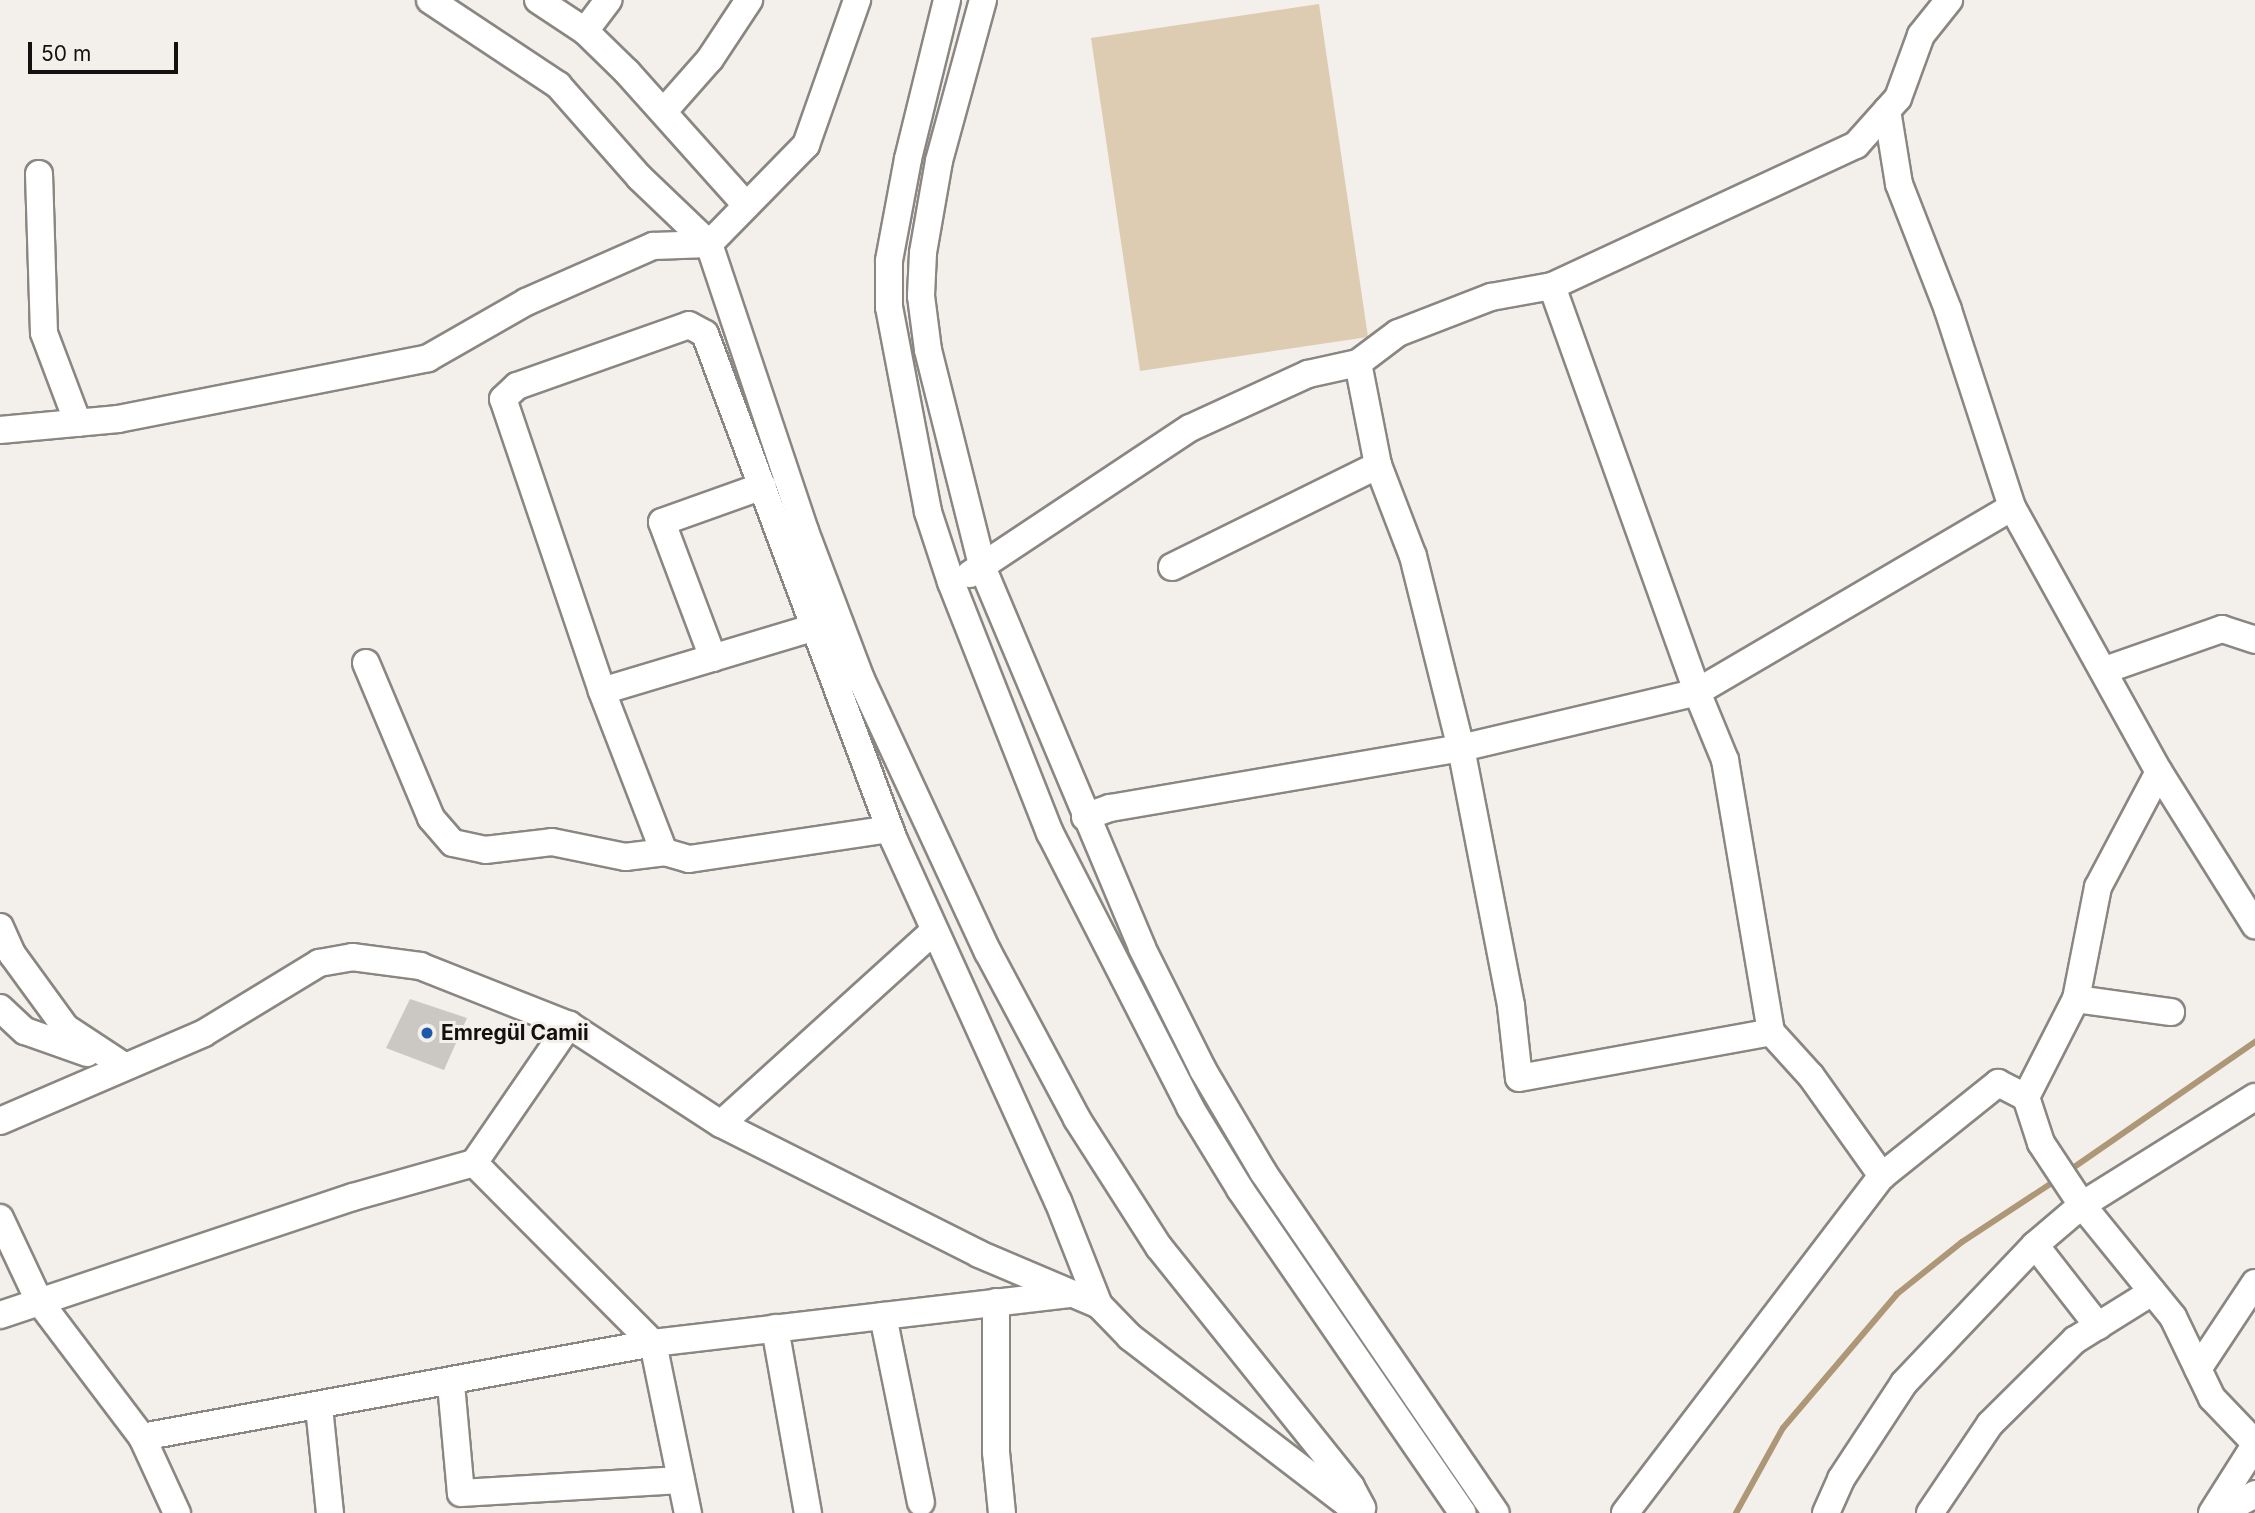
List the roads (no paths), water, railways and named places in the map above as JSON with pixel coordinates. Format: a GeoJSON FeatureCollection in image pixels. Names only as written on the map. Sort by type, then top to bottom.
{"type":"FeatureCollection","features":[{"type":"Feature","properties":{"kind":"street"},"geometry":{"type":"LineString","coordinates":[[430,0],[558,85],[639,177],[709,244],[805,531],[861,679],[988,953],[1077,1119],[1159,1247],[1351,1487],[1365,1513]]}},
{"type":"Feature","properties":{"kind":"street"},"geometry":{"type":"LineString","coordinates":[[538,0],[585,31],[665,110],[746,205]]}},
{"type":"Feature","properties":{"kind":"street"},"geometry":{"type":"LineString","coordinates":[[585,31],[608,0]]}},
{"type":"Feature","properties":{"kind":"street"},"geometry":{"type":"LineString","coordinates":[[665,110],[710,59],[749,0]]}},
{"type":"Feature","properties":{"kind":"street"},"geometry":{"type":"LineString","coordinates":[[0,430],[118,419],[428,358],[526,302],[653,246],[709,244],[806,145],[857,0]]}},
{"type":"Feature","properties":{"kind":"street"},"geometry":{"type":"LineString","coordinates":[[947,0],[908,159],[889,261],[889,307],[928,512],[951,582],[1050,833],[1191,1107],[1240,1189],[1463,1513]]}},
{"type":"Feature","properties":{"kind":"street"},"geometry":{"type":"LineString","coordinates":[[983,0],[939,161],[923,253],[921,296],[936,388],[983,569],[1142,948],[1203,1070],[1257,1161],[1496,1513]]}},
{"type":"Feature","properties":{"kind":"street"},"geometry":{"type":"LineString","coordinates":[[951,582],[983,569],[1190,428],[1308,374],[1358,363],[1398,333],[1491,297],[1552,286],[1856,145],[1898,98],[1921,36],[1949,0]]}},
{"type":"Feature","properties":{"kind":"street"},"geometry":{"type":"LineString","coordinates":[[1887,110],[1899,184],[1948,310],[2012,507],[2105,670],[2159,772],[2255,925]]}},
{"type":"Feature","properties":{"kind":"street"},"geometry":{"type":"LineString","coordinates":[[38,174],[44,334],[78,423]]}},
{"type":"Feature","properties":{"kind":"street"},"geometry":{"type":"LineString","coordinates":[[1552,286],[1697,692],[1725,760],[1771,1032],[1811,1076],[1882,1176]]}},
{"type":"Feature","properties":{"kind":"street"},"geometry":{"type":"LineString","coordinates":[[664,852],[602,691],[503,398],[517,386],[689,325],[705,334],[890,829],[933,932],[1058,1200],[1099,1305],[1130,1337],[1359,1513]]}},
{"type":"Feature","properties":{"kind":"street"},"geometry":{"type":"LineString","coordinates":[[1358,363],[1378,465],[1413,556],[1461,748],[1511,1006],[1519,1078],[1771,1032]]}},
{"type":"Feature","properties":{"kind":"street"},"geometry":{"type":"LineString","coordinates":[[1172,567],[1378,465]]}},
{"type":"Feature","properties":{"kind":"street"},"geometry":{"type":"LineString","coordinates":[[713,658],[662,522],[762,486]]}},
{"type":"Feature","properties":{"kind":"street"},"geometry":{"type":"LineString","coordinates":[[1085,817],[1110,808],[1461,748],[1697,692],[2012,507]]}},
{"type":"Feature","properties":{"kind":"street"},"geometry":{"type":"LineString","coordinates":[[602,691],[816,627]]}},
{"type":"Feature","properties":{"kind":"street"},"geometry":{"type":"LineString","coordinates":[[2105,670],[2222,629],[2255,640]]}},
{"type":"Feature","properties":{"kind":"street"},"geometry":{"type":"LineString","coordinates":[[366,663],[431,818],[453,843],[485,850],[552,842],[625,857],[664,852],[689,859],[890,829]]}},
{"type":"Feature","properties":{"kind":"street"},"geometry":{"type":"LineString","coordinates":[[2159,772],[2098,887],[2076,999],[2026,1097],[2041,1143],[2076,1196],[2173,1317],[2212,1398],[2255,1444],[2212,1513]]}},
{"type":"Feature","properties":{"kind":"street"},"geometry":{"type":"LineString","coordinates":[[0,927],[12,954],[66,1028],[124,1066]]}},
{"type":"Feature","properties":{"kind":"street"},"geometry":{"type":"LineString","coordinates":[[721,1124],[933,932]]}},
{"type":"Feature","properties":{"kind":"street"},"geometry":{"type":"LineString","coordinates":[[0,1121],[204,1032],[319,963],[352,957],[420,966],[569,1025],[721,1124],[979,1254],[1099,1305]]}},
{"type":"Feature","properties":{"kind":"street"},"geometry":{"type":"LineString","coordinates":[[2076,999],[2171,1012]]}},
{"type":"Feature","properties":{"kind":"street"},"geometry":{"type":"LineString","coordinates":[[0,1008],[25,1031],[124,1066]]}},
{"type":"Feature","properties":{"kind":"street"},"geometry":{"type":"LineString","coordinates":[[0,1315],[353,1197],[474,1163],[569,1025]]}},
{"type":"Feature","properties":{"kind":"street"},"geometry":{"type":"LineString","coordinates":[[1625,1513],[1882,1176],[1998,1083],[2026,1097]]}},
{"type":"Feature","properties":{"kind":"street"},"geometry":{"type":"LineString","coordinates":[[1826,1513],[1841,1479],[1904,1383],[2035,1245],[2076,1196],[2255,1097]]}},
{"type":"Feature","properties":{"kind":"street"},"geometry":{"type":"LineString","coordinates":[[474,1163],[653,1343],[688,1513]]}},
{"type":"Feature","properties":{"kind":"street"},"geometry":{"type":"LineString","coordinates":[[0,1218],[39,1301],[142,1437],[177,1513]]}},
{"type":"Feature","properties":{"kind":"street"},"geometry":{"type":"LineString","coordinates":[[2035,1245],[2098,1326]]}},
{"type":"Feature","properties":{"kind":"street"},"geometry":{"type":"LineString","coordinates":[[2198,1369],[2255,1283]]}},
{"type":"Feature","properties":{"kind":"street"},"geometry":{"type":"LineString","coordinates":[[1930,1513],[1990,1424],[2075,1340],[2152,1292]]}},
{"type":"Feature","properties":{"kind":"street"},"geometry":{"type":"LineString","coordinates":[[142,1437],[451,1384],[653,1343],[1073,1294]]}},
{"type":"Feature","properties":{"kind":"street"},"geometry":{"type":"LineString","coordinates":[[996,1302],[996,1452],[1002,1513]]}},
{"type":"Feature","properties":{"kind":"street"},"geometry":{"type":"LineString","coordinates":[[883,1315],[921,1502]]}},
{"type":"Feature","properties":{"kind":"street"},"geometry":{"type":"LineString","coordinates":[[775,1328],[808,1513]]}},
{"type":"Feature","properties":{"kind":"street"},"geometry":{"type":"LineString","coordinates":[[451,1384],[461,1503],[681,1480]]}},
{"type":"Feature","properties":{"kind":"street"},"geometry":{"type":"LineString","coordinates":[[319,1407],[330,1513]]}},
{"type":"Feature","properties":{"kind":"street"},"geometry":{"type":"LineString","coordinates":[[2221,1513],[2255,1494]]}},
{"type":"Feature","properties":{"kind":"waterway"},"geometry":{"type":"LineString","coordinates":[[2067,1172],[2255,1042]]}},
{"type":"Feature","properties":{"kind":"waterway"},"geometry":{"type":"LineString","coordinates":[[1736,1513],[1783,1428],[1897,1294],[1962,1242],[2058,1179]]}},
{"type":"Feature","properties":{"kind":"place","name":"Emregül Camii"},"geometry":{"type":"Point","coordinates":[427,1033]}}]}
